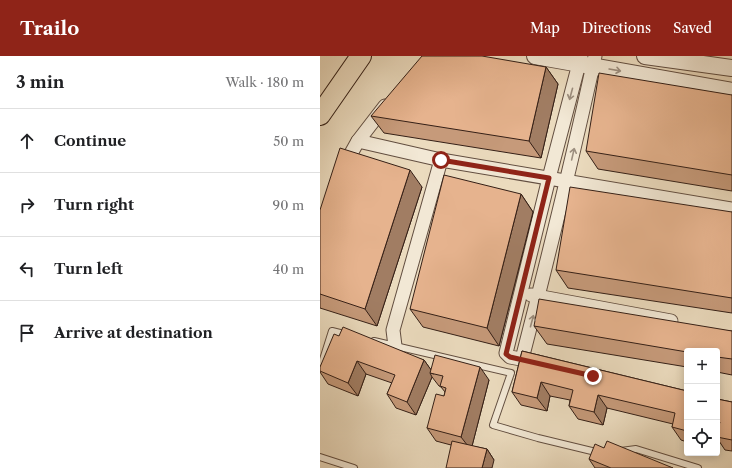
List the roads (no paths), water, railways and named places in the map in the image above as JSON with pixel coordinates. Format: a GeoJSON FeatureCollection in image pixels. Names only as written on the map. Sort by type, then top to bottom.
{"type":"FeatureCollection","features":[{"type":"Feature","properties":{"kind":"main road"},"geometry":{"type":"LineString","coordinates":[[320,116],[361,56]]}},
{"type":"Feature","properties":{"kind":"street"},"geometry":{"type":"LineString","coordinates":[[535,56],[587,61],[732,91]]}},
{"type":"Feature","properties":{"kind":"street"},"geometry":{"type":"LineString","coordinates":[[645,56],[698,59],[732,68]]}},
{"type":"Feature","properties":{"kind":"street"},"geometry":{"type":"LineString","coordinates":[[550,366],[510,357],[506,353],[549,178],[587,61]]}},
{"type":"Feature","properties":{"kind":"street"},"geometry":{"type":"LineString","coordinates":[[522,359],[567,181],[587,61]]}},
{"type":"Feature","properties":{"kind":"street"},"geometry":{"type":"LineString","coordinates":[[340,174],[358,141],[394,95]]}},
{"type":"Feature","properties":{"kind":"street"},"geometry":{"type":"LineString","coordinates":[[358,141],[441,160],[732,209]]}},
{"type":"Feature","properties":{"kind":"street"},"geometry":{"type":"LineString","coordinates":[[395,346],[393,330],[441,160]]}},
{"type":"Feature","properties":{"kind":"street"},"geometry":{"type":"LineString","coordinates":[[520,295],[539,296],[686,324]]}},
{"type":"Feature","properties":{"kind":"lane"},"geometry":{"type":"LineString","coordinates":[[320,369],[332,331],[353,336]]}},
{"type":"Feature","properties":{"kind":"lane"},"geometry":{"type":"LineString","coordinates":[[367,339],[511,374],[493,425],[599,453],[607,452]]}},
{"type":"Feature","properties":{"kind":"lane"},"geometry":{"type":"LineString","coordinates":[[614,451],[636,449],[698,468]]}},
{"type":"Feature","properties":{"kind":"lane"},"geometry":{"type":"LineString","coordinates":[[320,457],[354,468]]}}]}
